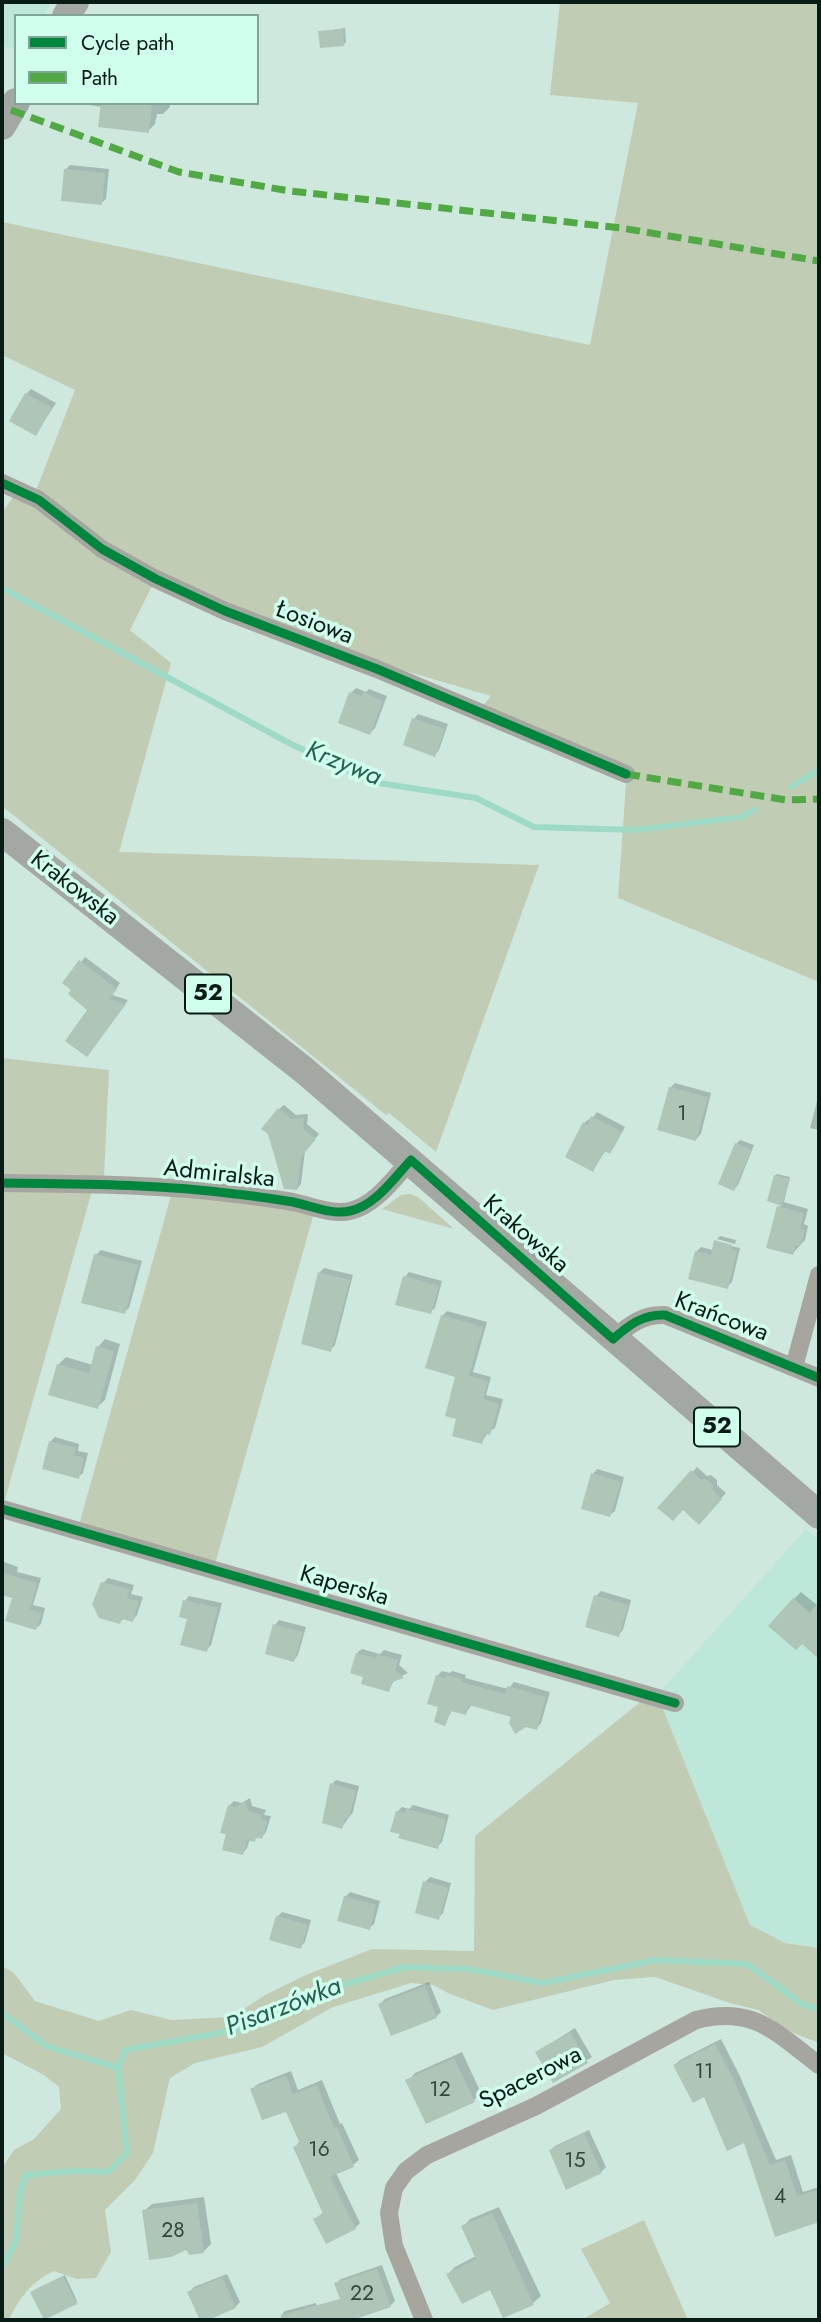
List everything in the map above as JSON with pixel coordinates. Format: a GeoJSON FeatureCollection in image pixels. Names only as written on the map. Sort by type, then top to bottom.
{"type":"FeatureCollection","features":[{"type":"Feature","properties":{"kind":"main road"},"geometry":{"type":"LineString","coordinates":[[2,127],[15,105]]}},
{"type":"Feature","properties":{"kind":"main road","name":"Krakowska"},"geometry":{"type":"LineString","coordinates":[[2,832],[305,1071],[819,1515]]}},
{"type":"Feature","properties":{"kind":"street","name":"Łosiowa"},"geometry":{"type":"LineString","coordinates":[[2,483],[39,500],[102,549],[156,579],[225,611],[377,669],[626,774]]}},
{"type":"Feature","properties":{"kind":"street","name":"Admiralska"},"geometry":{"type":"LineString","coordinates":[[2,1182],[173,1188],[234,1194],[337,1212],[352,1211],[365,1205],[411,1160]]}},
{"type":"Feature","properties":{"kind":"street"},"geometry":{"type":"LineString","coordinates":[[794,1367],[819,1275]]}},
{"type":"Feature","properties":{"kind":"street","name":"Krańcowa"},"geometry":{"type":"LineString","coordinates":[[613,1339],[641,1318],[653,1314],[665,1315],[819,1378]]}},
{"type":"Feature","properties":{"kind":"street","name":"Kaperska"},"geometry":{"type":"LineString","coordinates":[[2,1509],[675,1703]]}},
{"type":"Feature","properties":{"kind":"street","name":"Spacerowa"},"geometry":{"type":"LineString","coordinates":[[424,2320],[394,2246],[389,2213],[394,2188],[406,2171],[427,2155],[536,2106],[696,2020],[719,2014],[743,2017],[766,2025],[819,2065]]}},
{"type":"Feature","properties":{"kind":"shaded area"},"geometry":{"type":"Polygon","coordinates":[[[2,2],[52,2],[45,14],[14,14],[14,49],[2,46],[2,2]]]}},
{"type":"Feature","properties":{"kind":"shaded area"},"geometry":{"type":"Polygon","coordinates":[[[560,2],[819,2],[819,982],[618,898],[627,769],[482,707],[491,696],[378,663],[226,606],[105,544],[35,493],[75,390],[2,355],[2,222],[590,345],[638,103],[550,95],[560,2]]]}},
{"type":"Feature","properties":{"kind":"shaded area"},"geometry":{"type":"Polygon","coordinates":[[[13,497],[36,506],[153,584],[130,630],[171,663],[119,852],[539,865],[436,1152],[389,1113],[386,1115],[2,806],[2,513],[13,497]]]}},
{"type":"Feature","properties":{"kind":"shaded area"},"geometry":{"type":"Polygon","coordinates":[[[2,1058],[109,1070],[104,1177],[2,1175],[2,1058]]]}},
{"type":"Feature","properties":{"kind":"shaded area"},"geometry":{"type":"Polygon","coordinates":[[[2,1189],[92,1191],[4,1503],[2,1502],[2,1189]]]}},
{"type":"Feature","properties":{"kind":"shaded area"},"geometry":{"type":"Polygon","coordinates":[[[172,1192],[314,1213],[215,1564],[79,1525],[172,1192]]]}},
{"type":"Feature","properties":{"kind":"shaded area"},"geometry":{"type":"Polygon","coordinates":[[[401,1195],[418,1197],[454,1229],[382,1209],[401,1195]]]}},
{"type":"Feature","properties":{"kind":"shaded area"},"geometry":{"type":"Polygon","coordinates":[[[806,1529],[819,1541],[819,1948],[785,1943],[750,1925],[661,1704],[659,1693],[806,1529]]]}},
{"type":"Feature","properties":{"kind":"shaded area"},"geometry":{"type":"Polygon","coordinates":[[[644,1699],[661,1704],[750,1925],[785,1943],[819,1948],[819,2043],[791,2032],[758,2010],[655,1977],[614,1980],[493,2010],[433,1985],[411,1983],[333,2007],[262,2047],[195,2063],[170,2078],[153,2153],[135,2180],[105,2210],[111,2252],[96,2278],[77,2279],[54,2271],[27,2291],[9,2320],[2,2320],[2,2168],[14,2150],[34,2139],[61,2109],[59,2087],[44,2075],[2,2053],[2,1966],[13,1972],[35,2001],[99,2021],[131,2010],[171,2020],[231,2017],[267,1994],[306,1975],[372,1949],[474,1951],[475,1836],[644,1699]]]}},
{"type":"Feature","properties":{"kind":"shaded area"},"geometry":{"type":"Polygon","coordinates":[[[644,2220],[688,2320],[582,2320],[610,2303],[581,2249],[644,2220]]]}},
{"type":"Feature","properties":{"kind":"building"},"geometry":{"type":"Polygon","coordinates":[[[343,29],[344,46],[320,48],[318,31],[343,29]]]}},
{"type":"Feature","properties":{"kind":"building"},"geometry":{"type":"Polygon","coordinates":[[[101,105],[152,105],[149,133],[98,127],[101,105]]]}},
{"type":"Feature","properties":{"kind":"building"},"geometry":{"type":"Polygon","coordinates":[[[64,169],[105,173],[102,205],[61,201],[64,169]]]}},
{"type":"Feature","properties":{"kind":"building"},"geometry":{"type":"Polygon","coordinates":[[[25,393],[52,408],[36,436],[9,421],[25,393]]]}},
{"type":"Feature","properties":{"kind":"building"},"geometry":{"type":"Polygon","coordinates":[[[349,692],[362,696],[363,692],[383,701],[370,735],[338,723],[349,692]]]}},
{"type":"Feature","properties":{"kind":"building"},"geometry":{"type":"Polygon","coordinates":[[[412,718],[445,729],[435,757],[403,745],[412,718]]]}},
{"type":"Feature","properties":{"kind":"building"},"geometry":{"type":"Polygon","coordinates":[[[79,960],[117,989],[109,999],[126,1004],[87,1057],[65,1041],[87,1010],[68,994],[71,990],[62,983],[79,960]]]}},
{"type":"Feature","properties":{"kind":"building"},"geometry":{"type":"Polygon","coordinates":[[[669,1087],[708,1097],[696,1141],[657,1130],[669,1087]]]}},
{"type":"Feature","properties":{"kind":"building"},"geometry":{"type":"Polygon","coordinates":[[[278,1108],[291,1119],[304,1118],[303,1129],[316,1139],[301,1157],[297,1190],[284,1189],[268,1134],[261,1129],[278,1108]]]}},
{"type":"Feature","properties":{"kind":"building"},"geometry":{"type":"Polygon","coordinates":[[[591,1116],[622,1132],[610,1154],[604,1151],[593,1172],[565,1157],[583,1122],[587,1125],[591,1116]]]}},
{"type":"Feature","properties":{"kind":"building"},"geometry":{"type":"Polygon","coordinates":[[[735,1143],[751,1150],[734,1191],[718,1184],[735,1143]]]}},
{"type":"Feature","properties":{"kind":"building"},"geometry":{"type":"Polygon","coordinates":[[[774,1175],[790,1179],[782,1206],[767,1201],[774,1175]]]}},
{"type":"Feature","properties":{"kind":"building"},"geometry":{"type":"Polygon","coordinates":[[[777,1206],[804,1213],[800,1229],[805,1230],[800,1246],[796,1245],[793,1255],[766,1248],[777,1206]]]}},
{"type":"Feature","properties":{"kind":"building"},"geometry":{"type":"Polygon","coordinates":[[[714,1240],[732,1245],[731,1249],[737,1251],[728,1289],[688,1279],[695,1251],[711,1255],[714,1240]]]}},
{"type":"Feature","properties":{"kind":"building"},"geometry":{"type":"Polygon","coordinates":[[[94,1254],[138,1265],[125,1314],[81,1303],[94,1254]]]}},
{"type":"Feature","properties":{"kind":"building"},"geometry":{"type":"Polygon","coordinates":[[[318,1272],[350,1280],[331,1352],[301,1344],[318,1272]]]}},
{"type":"Feature","properties":{"kind":"building"},"geometry":{"type":"Polygon","coordinates":[[[403,1276],[439,1286],[431,1314],[395,1305],[403,1276]]]}},
{"type":"Feature","properties":{"kind":"building"},"geometry":{"type":"Polygon","coordinates":[[[441,1315],[483,1327],[469,1376],[488,1381],[483,1399],[499,1404],[490,1435],[485,1433],[482,1444],[452,1436],[456,1419],[445,1416],[455,1377],[425,1368],[441,1315]]]}},
{"type":"Feature","properties":{"kind":"building"},"geometry":{"type":"Polygon","coordinates":[[[96,1346],[114,1351],[98,1409],[48,1395],[57,1364],[89,1373],[96,1346]]]}},
{"type":"Feature","properties":{"kind":"building"},"geometry":{"type":"Polygon","coordinates":[[[49,1441],[76,1448],[74,1455],[84,1458],[79,1479],[42,1469],[49,1441]]]}},
{"type":"Feature","properties":{"kind":"building"},"geometry":{"type":"Polygon","coordinates":[[[691,1470],[701,1480],[706,1479],[713,1485],[713,1490],[722,1499],[699,1525],[683,1510],[673,1521],[657,1508],[691,1470]]]}},
{"type":"Feature","properties":{"kind":"building"},"geometry":{"type":"Polygon","coordinates":[[[591,1473],[621,1482],[610,1517],[581,1509],[591,1473]]]}},
{"type":"Feature","properties":{"kind":"building"},"geometry":{"type":"Polygon","coordinates":[[[2,1573],[37,1583],[30,1609],[42,1613],[36,1630],[5,1621],[12,1598],[2,1595],[2,1573]]]}},
{"type":"Feature","properties":{"kind":"building"},"geometry":{"type":"Polygon","coordinates":[[[101,1582],[130,1589],[127,1598],[139,1601],[133,1622],[122,1619],[120,1624],[99,1618],[92,1604],[101,1582]]]}},
{"type":"Feature","properties":{"kind":"building"},"geometry":{"type":"Polygon","coordinates":[[[594,1595],[628,1605],[619,1637],[585,1627],[594,1595]]]}},
{"type":"Feature","properties":{"kind":"building"},"geometry":{"type":"Polygon","coordinates":[[[793,1598],[810,1613],[819,1601],[819,1659],[802,1644],[796,1650],[768,1626],[793,1598]]]}},
{"type":"Feature","properties":{"kind":"building"},"geometry":{"type":"Polygon","coordinates":[[[183,1600],[218,1608],[207,1652],[180,1645],[187,1619],[179,1617],[183,1600]]]}},
{"type":"Feature","properties":{"kind":"building"},"geometry":{"type":"Polygon","coordinates":[[[273,1624],[303,1632],[294,1662],[265,1654],[273,1624]]]}},
{"type":"Feature","properties":{"kind":"building"},"geometry":{"type":"Polygon","coordinates":[[[356,1653],[376,1658],[377,1654],[398,1660],[395,1670],[404,1678],[392,1682],[389,1692],[361,1684],[363,1677],[350,1673],[356,1653]]]}},
{"type":"Feature","properties":{"kind":"building"},"geometry":{"type":"Polygon","coordinates":[[[436,1675],[463,1679],[461,1682],[505,1694],[507,1686],[546,1697],[537,1730],[526,1727],[515,1734],[509,1723],[511,1717],[469,1705],[466,1715],[451,1711],[445,1726],[434,1722],[438,1707],[427,1704],[436,1675]]]}},
{"type":"Feature","properties":{"kind":"building"},"geometry":{"type":"Polygon","coordinates":[[[330,1783],[356,1791],[348,1819],[345,1818],[342,1829],[322,1823],[330,1783]]]}},
{"type":"Feature","properties":{"kind":"building"},"geometry":{"type":"Polygon","coordinates":[[[245,1801],[248,1811],[262,1815],[261,1819],[267,1821],[262,1839],[256,1837],[255,1842],[247,1840],[243,1855],[222,1850],[226,1834],[220,1833],[228,1805],[236,1807],[245,1801]]]}},
{"type":"Feature","properties":{"kind":"building"},"geometry":{"type":"Polygon","coordinates":[[[406,1809],[446,1819],[438,1849],[398,1838],[400,1834],[390,1832],[396,1811],[405,1813],[406,1809]]]}},
{"type":"Feature","properties":{"kind":"building"},"geometry":{"type":"Polygon","coordinates":[[[423,1881],[448,1888],[439,1920],[415,1913],[423,1881]]]}},
{"type":"Feature","properties":{"kind":"building"},"geometry":{"type":"Polygon","coordinates":[[[344,1896],[376,1905],[370,1930],[337,1921],[344,1896]]]}},
{"type":"Feature","properties":{"kind":"building"},"geometry":{"type":"Polygon","coordinates":[[[276,1916],[308,1925],[301,1949],[269,1940],[276,1916]]]}},
{"type":"Feature","properties":{"kind":"building"},"geometry":{"type":"Polygon","coordinates":[[[425,1986],[437,2018],[391,2036],[378,2004],[425,1986]]]}},
{"type":"Feature","properties":{"kind":"building"},"geometry":{"type":"Polygon","coordinates":[[[570,2032],[588,2063],[553,2083],[535,2052],[570,2032]]]}},
{"type":"Feature","properties":{"kind":"building"},"geometry":{"type":"Polygon","coordinates":[[[715,2044],[734,2080],[770,2165],[785,2160],[797,2196],[819,2190],[819,2222],[775,2237],[744,2143],[727,2151],[704,2097],[693,2103],[673,2065],[715,2044]]]}},
{"type":"Feature","properties":{"kind":"building"},"geometry":{"type":"Polygon","coordinates":[[[454,2058],[475,2102],[426,2124],[405,2080],[454,2058]]]}},
{"type":"Feature","properties":{"kind":"building"},"geometry":{"type":"Polygon","coordinates":[[[286,2076],[293,2094],[317,2085],[334,2128],[337,2127],[354,2167],[330,2177],[356,2229],[326,2244],[313,2219],[323,2214],[293,2147],[300,2144],[286,2112],[262,2120],[250,2089],[286,2076]]]}},
{"type":"Feature","properties":{"kind":"building"},"geometry":{"type":"Polygon","coordinates":[[[584,2133],[602,2173],[566,2190],[549,2150],[584,2133]]]}},
{"type":"Feature","properties":{"kind":"building"},"geometry":{"type":"Polygon","coordinates":[[[197,2203],[204,2253],[189,2255],[186,2250],[171,2257],[149,2260],[142,2210],[197,2203]]]}},
{"type":"Feature","properties":{"kind":"building"},"geometry":{"type":"Polygon","coordinates":[[[492,2213],[534,2305],[503,2318],[490,2290],[462,2304],[446,2274],[476,2259],[461,2226],[492,2213]]]}},
{"type":"Feature","properties":{"kind":"building"},"geometry":{"type":"Polygon","coordinates":[[[377,2269],[391,2307],[352,2320],[282,2320],[281,2315],[340,2299],[334,2283],[377,2269]]]}},
{"type":"Feature","properties":{"kind":"building"},"geometry":{"type":"Polygon","coordinates":[[[63,2276],[77,2304],[44,2320],[30,2292],[63,2276]]]}},
{"type":"Feature","properties":{"kind":"building"},"geometry":{"type":"Polygon","coordinates":[[[222,2277],[236,2308],[208,2320],[200,2320],[187,2292],[222,2277]]]}},
{"type":"Feature","properties":{"kind":"waterway","name":"Krzywa"},"geometry":{"type":"LineString","coordinates":[[2,588],[291,744],[372,782],[476,798],[534,827],[636,830],[742,817],[755,809]]}},
{"type":"Feature","properties":{"kind":"waterway","name":"Krzywa"},"geometry":{"type":"LineString","coordinates":[[791,787],[819,770]]}},
{"type":"Feature","properties":{"kind":"waterway","name":"Pisarzówka"},"geometry":{"type":"LineString","coordinates":[[2,2267],[16,2241],[20,2191],[26,2175],[73,2171],[108,2172],[127,2153],[118,2068],[125,2050],[236,2030],[311,1994],[405,1967],[469,1969],[543,1983],[656,1960],[747,1964],[802,2004],[819,2009]]}},
{"type":"Feature","properties":{"kind":"waterway"},"geometry":{"type":"LineString","coordinates":[[2,2013],[46,2046],[118,2068]]}},
{"type":"Feature","properties":{"kind":"marked path"},"geometry":{"type":"LineString","coordinates":[[11,110],[179,172],[290,191],[621,228],[819,261]]}},
{"type":"Feature","properties":{"kind":"marked path"},"geometry":{"type":"LineString","coordinates":[[626,774],[786,800],[819,799]]}},
{"type":"Feature","properties":{"kind":"cycle path"},"geometry":{"type":"LineString","coordinates":[[2,483],[39,500],[102,549],[156,579],[225,611],[377,669],[626,774]]}},
{"type":"Feature","properties":{"kind":"cycle path"},"geometry":{"type":"LineString","coordinates":[[2,1183],[177,1188],[293,1202],[343,1212],[359,1208],[376,1197],[411,1160],[613,1339],[637,1321],[650,1316],[665,1315],[819,1378]]}},
{"type":"Feature","properties":{"kind":"cycle path"},"geometry":{"type":"LineString","coordinates":[[2,1509],[675,1703]]}}]}
